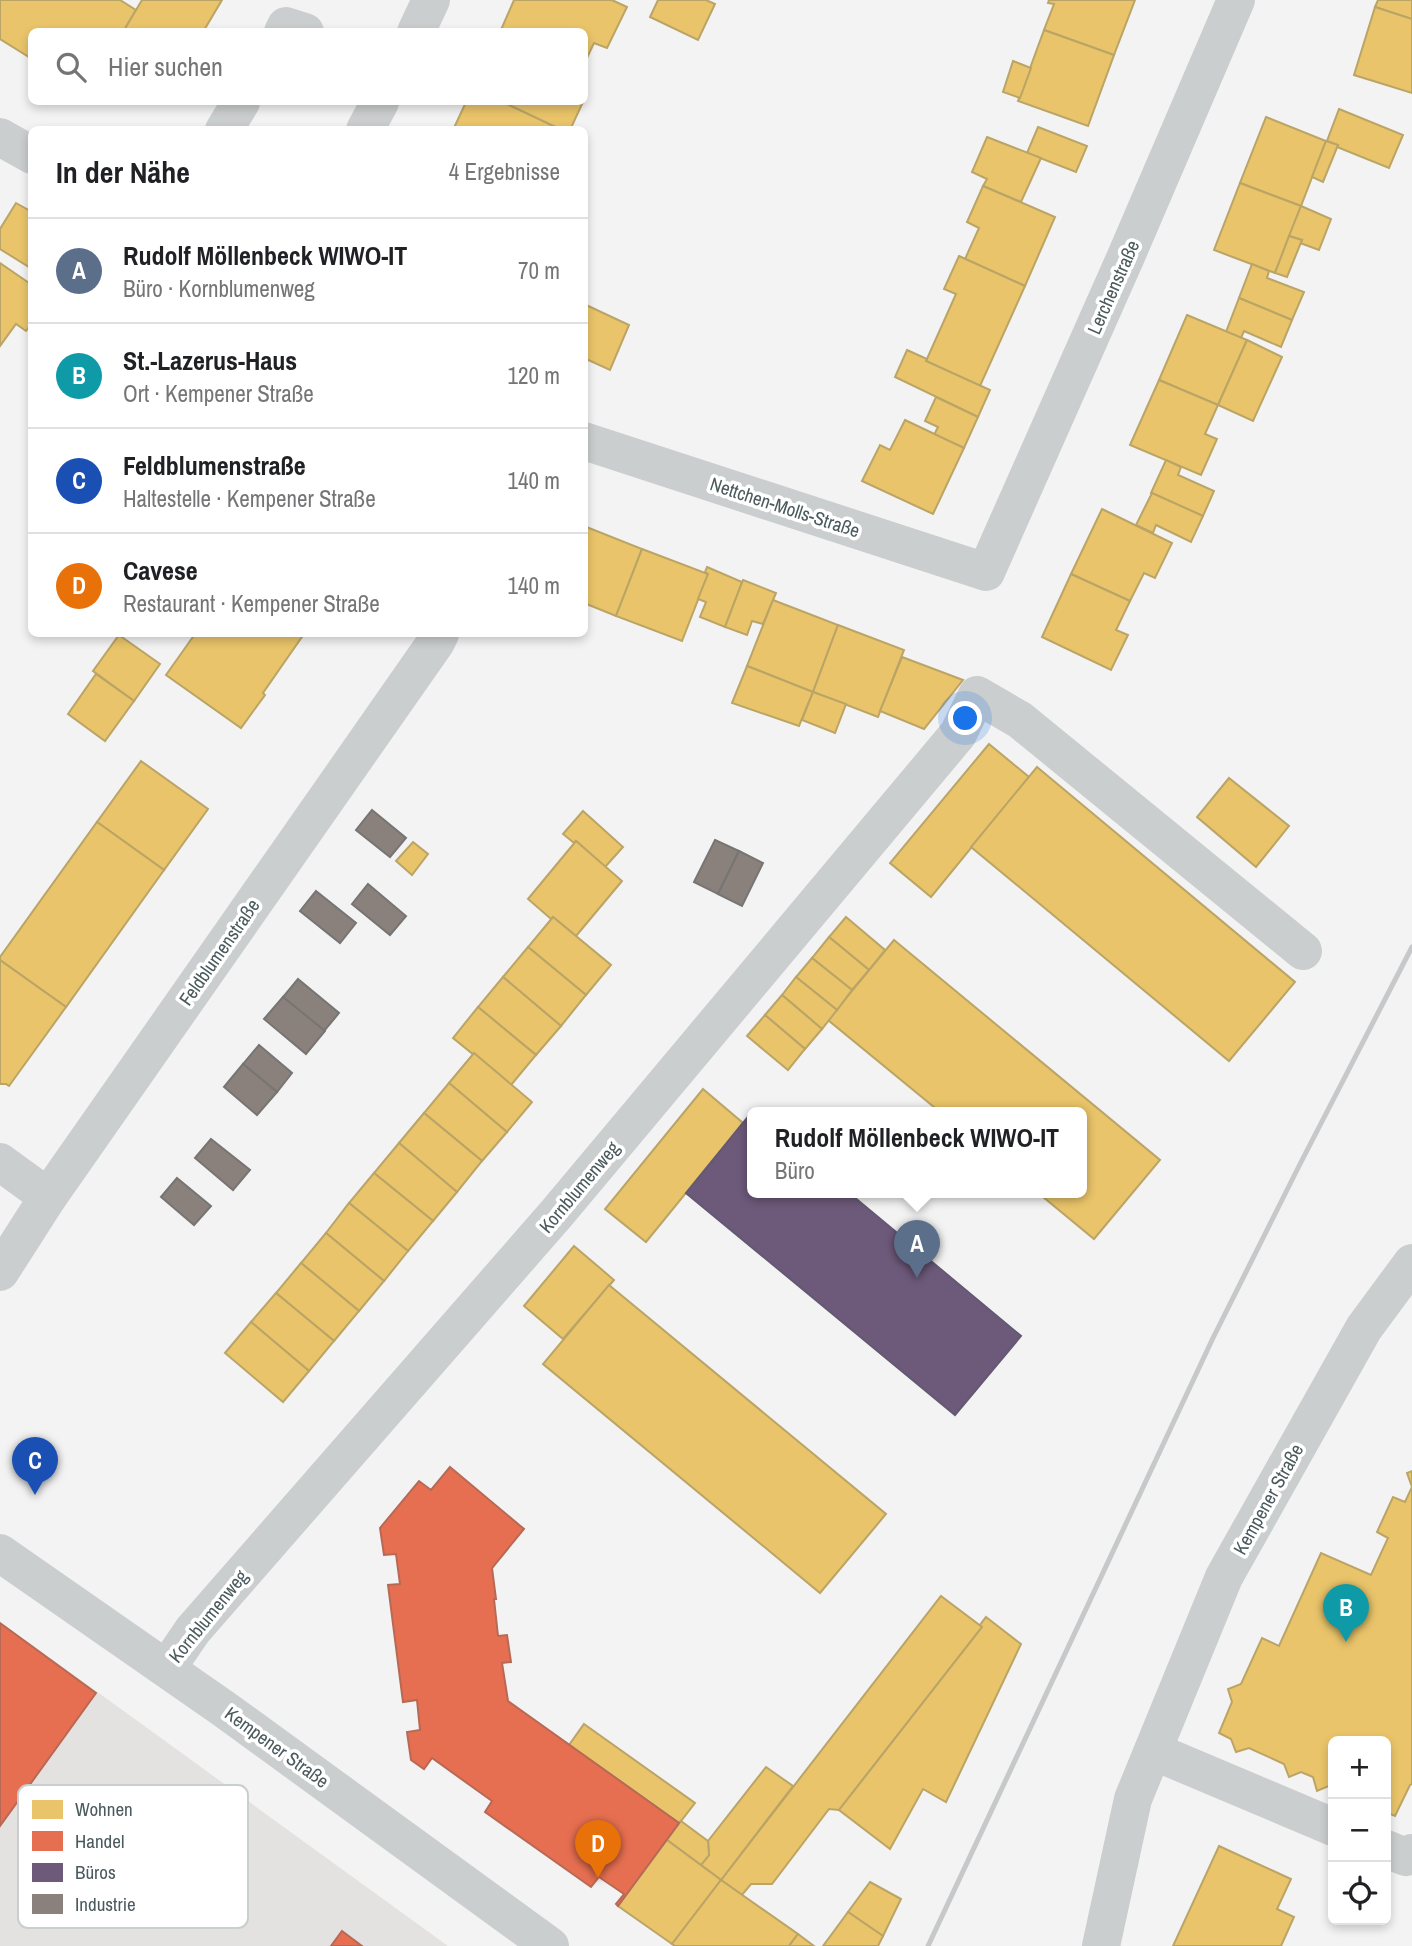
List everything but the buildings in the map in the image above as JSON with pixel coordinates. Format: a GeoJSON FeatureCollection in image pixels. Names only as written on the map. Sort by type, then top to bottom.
{"type":"FeatureCollection","features":[{"type":"Feature","properties":{"kind":"street"},"geometry":{"type":"LineString","coordinates":[[418,28],[431,0]]}},
{"type":"Feature","properties":{"kind":"street","name":"Lerchenstraße"},"geometry":{"type":"LineString","coordinates":[[986,572],[1236,0]]}},
{"type":"Feature","properties":{"kind":"street"},"geometry":{"type":"LineString","coordinates":[[226,126],[239,105]]}},
{"type":"Feature","properties":{"kind":"street"},"geometry":{"type":"LineString","coordinates":[[367,126],[378,105]]}},
{"type":"Feature","properties":{"kind":"street"},"geometry":{"type":"LineString","coordinates":[[0,137],[28,153]]}},
{"type":"Feature","properties":{"kind":"street","name":"Nettchen-Molls-Straße"},"geometry":{"type":"LineString","coordinates":[[588,442],[986,572]]}},
{"type":"Feature","properties":{"kind":"street","name":"Feldblumenstraße"},"geometry":{"type":"LineString","coordinates":[[0,1272],[48,1197],[438,637]]}},
{"type":"Feature","properties":{"kind":"street","name":"Kornblumenweg"},"geometry":{"type":"LineString","coordinates":[[167,1668],[192,1630],[557,1213],[958,734],[977,695],[1020,720],[1303,951]]}},
{"type":"Feature","properties":{"kind":"street"},"geometry":{"type":"LineString","coordinates":[[0,1163],[48,1197]]}},
{"type":"Feature","properties":{"kind":"street","name":"Kempener Straße"},"geometry":{"type":"LineString","coordinates":[[1101,1946],[1133,1799],[1224,1577],[1364,1328],[1412,1263]]}},
{"type":"Feature","properties":{"kind":"street","name":"Kempener Straße"},"geometry":{"type":"LineString","coordinates":[[0,1553],[167,1668],[550,1946]]}},
{"type":"Feature","properties":{"kind":"street"},"geometry":{"type":"LineString","coordinates":[[1153,1751],[1328,1825]]}},
{"type":"Feature","properties":{"kind":"street"},"geometry":{"type":"LineString","coordinates":[[1391,1851],[1406,1857],[1412,1853]]}},
{"type":"Feature","properties":{"kind":"shaded area"},"geometry":{"type":"Polygon","coordinates":[[[0,1622],[226,1785],[18,1785],[18,1928],[248,1928],[248,1801],[448,1946],[0,1946],[0,1622]]]}},
{"type":"Feature","properties":{"kind":"railway"},"geometry":{"type":"LineString","coordinates":[[928,1946],[1213,1338],[1412,947]]}},
{"type":"Feature","properties":{"kind":"place","name":"Rudolf Möllenbeck WIWO-IT"},"geometry":{"type":"Point","coordinates":[917,1278]}},
{"type":"Feature","properties":{"kind":"place","name":"Feldblumenstraße"},"geometry":{"type":"Point","coordinates":[35,1495]}},
{"type":"Feature","properties":{"kind":"place","name":"St.-Lazerus-Haus"},"geometry":{"type":"Point","coordinates":[1346,1642]}},
{"type":"Feature","properties":{"kind":"place","name":"Cavese"},"geometry":{"type":"Point","coordinates":[598,1878]}}]}
